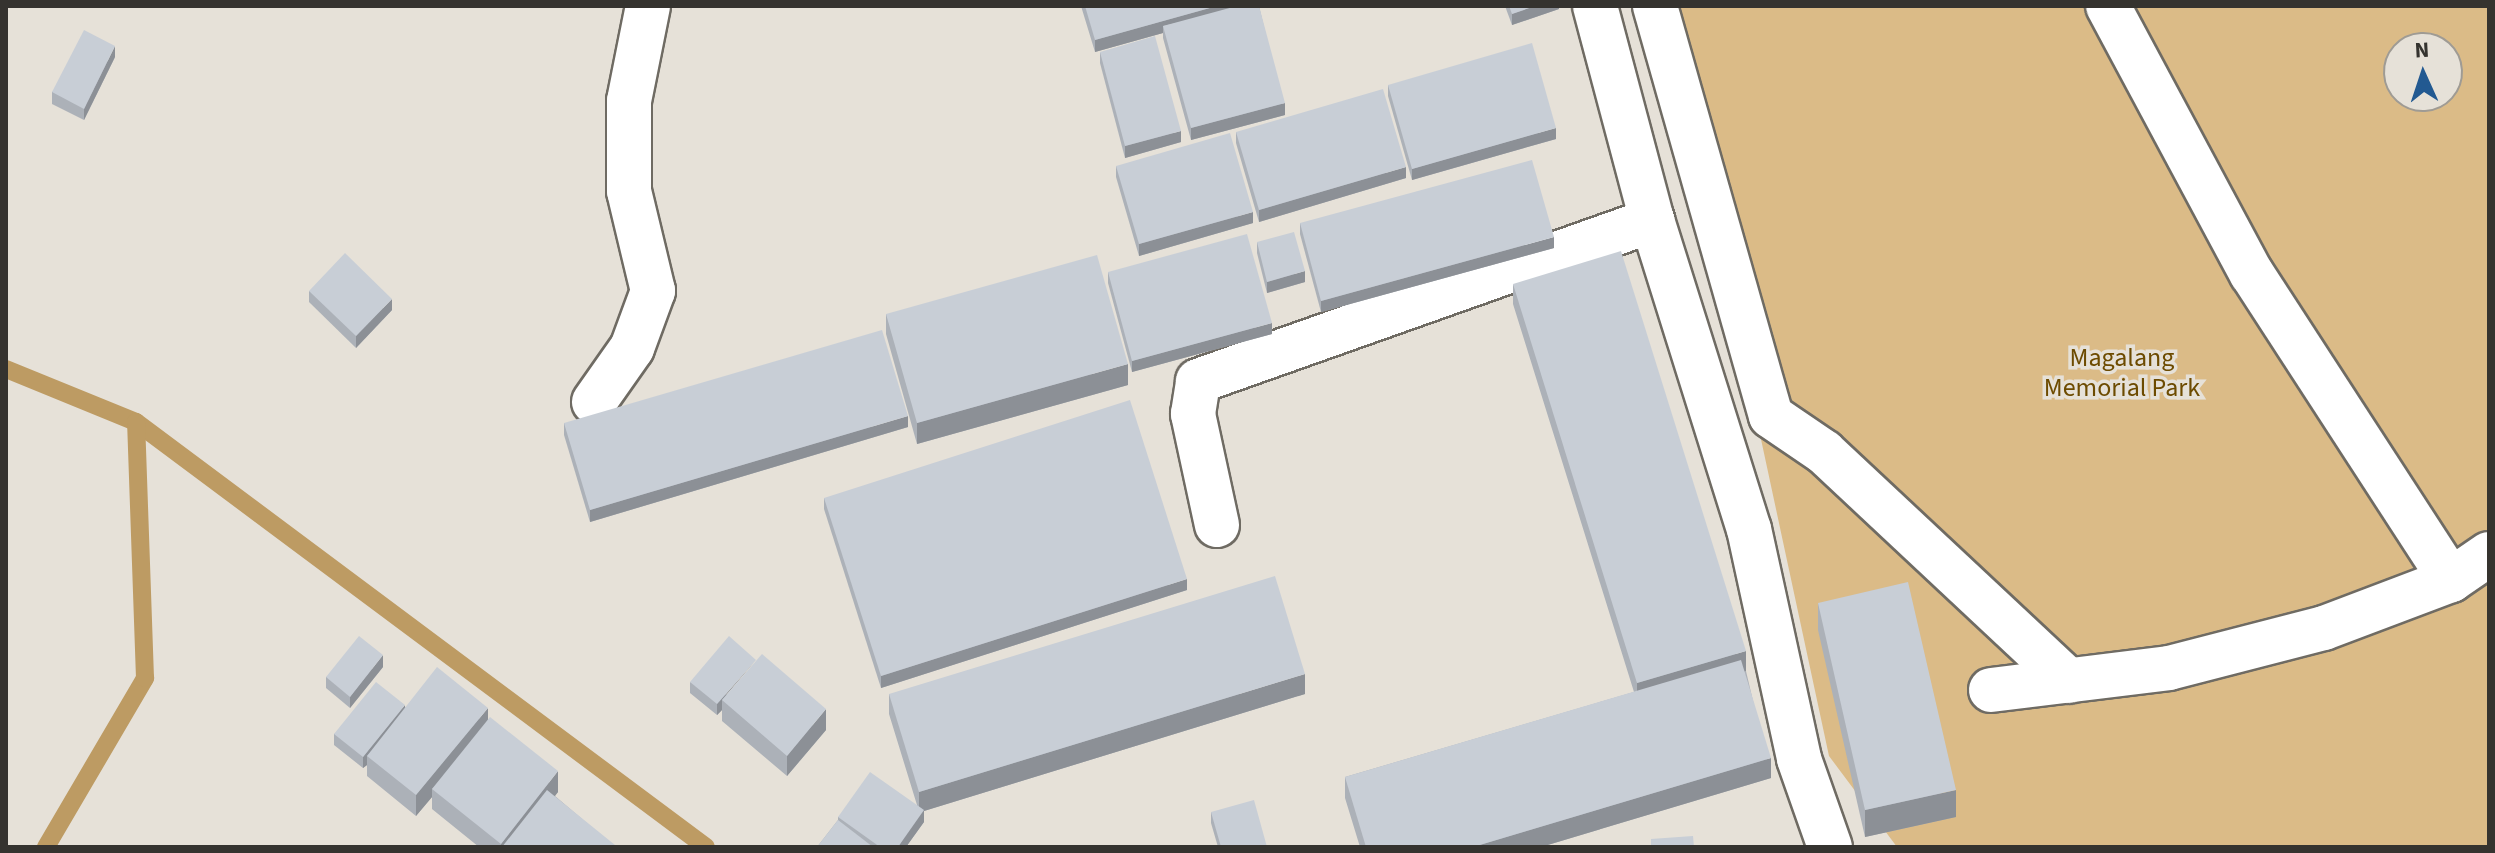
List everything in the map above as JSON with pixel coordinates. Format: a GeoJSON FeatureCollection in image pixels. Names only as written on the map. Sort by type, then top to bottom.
{"type":"FeatureCollection","features":[{"type":"Feature","properties":{"kind":"street"},"geometry":{"type":"LineString","coordinates":[[594,402],[632,348],[653,291],[629,191],[629,101],[648,6]]}},
{"type":"Feature","properties":{"kind":"street"},"geometry":{"type":"LineString","coordinates":[[1595,6],[1652,220],[1749,529],[1799,759],[1830,847]]}},
{"type":"Feature","properties":{"kind":"street"},"geometry":{"type":"LineString","coordinates":[[1655,6],[1771,416],[1824,452],[2069,681]]}},
{"type":"Feature","properties":{"kind":"street"},"geometry":{"type":"LineString","coordinates":[[2108,6],[2252,274],[2451,580]]}},
{"type":"Feature","properties":{"kind":"street"},"geometry":{"type":"LineString","coordinates":[[1217,525],[1193,414],[1198,381],[1652,220]]}},
{"type":"Feature","properties":{"kind":"street"},"geometry":{"type":"LineString","coordinates":[[1991,690],[2169,668],[2324,628],[2451,580],[2489,554]]}},
{"type":"Feature","properties":{"kind":"green space","name":"Magalang Memorial Park"},"geometry":{"type":"Polygon","coordinates":[[[1668,6],[2489,6],[2489,847],[1897,847],[1829,756],[1668,6]]]}},
{"type":"Feature","properties":{"kind":"building"},"geometry":{"type":"Polygon","coordinates":[[[1085,6],[1217,6],[1095,40],[1085,6]]]}},
{"type":"Feature","properties":{"kind":"building"},"geometry":{"type":"Polygon","coordinates":[[[1237,6],[1259,6],[1285,103],[1191,128],[1163,26],[1237,6]]]}},
{"type":"Feature","properties":{"kind":"building"},"geometry":{"type":"Polygon","coordinates":[[[1509,6],[1535,6],[1512,14],[1509,6]]]}},
{"type":"Feature","properties":{"kind":"building"},"geometry":{"type":"Polygon","coordinates":[[[84,30],[115,46],[84,109],[52,92],[84,30]]]}},
{"type":"Feature","properties":{"kind":"building"},"geometry":{"type":"Polygon","coordinates":[[[1155,36],[1181,131],[1125,146],[1100,52],[1155,36]]]}},
{"type":"Feature","properties":{"kind":"building"},"geometry":{"type":"Polygon","coordinates":[[[1532,43],[1556,128],[1412,169],[1388,85],[1532,43]]]}},
{"type":"Feature","properties":{"kind":"building"},"geometry":{"type":"Polygon","coordinates":[[[1383,89],[1406,167],[1259,210],[1236,132],[1383,89]]]}},
{"type":"Feature","properties":{"kind":"building"},"geometry":{"type":"Polygon","coordinates":[[[1230,133],[1253,212],[1139,244],[1116,166],[1230,133]]]}},
{"type":"Feature","properties":{"kind":"building"},"geometry":{"type":"Polygon","coordinates":[[[1532,160],[1554,237],[1321,301],[1300,223],[1532,160]]]}},
{"type":"Feature","properties":{"kind":"building"},"geometry":{"type":"Polygon","coordinates":[[[1294,232],[1305,271],[1267,282],[1257,242],[1294,232]]]}},
{"type":"Feature","properties":{"kind":"building"},"geometry":{"type":"Polygon","coordinates":[[[1247,234],[1272,323],[1132,361],[1108,272],[1247,234]]]}},
{"type":"Feature","properties":{"kind":"building"},"geometry":{"type":"Polygon","coordinates":[[[1621,251],[1746,651],[1637,683],[1513,284],[1621,251]]]}},
{"type":"Feature","properties":{"kind":"building"},"geometry":{"type":"Polygon","coordinates":[[[345,253],[392,299],[356,336],[309,291],[345,253]]]}},
{"type":"Feature","properties":{"kind":"building"},"geometry":{"type":"Polygon","coordinates":[[[1097,255],[1128,364],[917,423],[886,314],[1097,255]]]}},
{"type":"Feature","properties":{"kind":"building"},"geometry":{"type":"Polygon","coordinates":[[[882,330],[908,416],[590,510],[564,423],[882,330]]]}},
{"type":"Feature","properties":{"kind":"building"},"geometry":{"type":"Polygon","coordinates":[[[1130,400],[1187,579],[881,676],[824,498],[1130,400]]]}},
{"type":"Feature","properties":{"kind":"building"},"geometry":{"type":"Polygon","coordinates":[[[1275,576],[1305,674],[919,792],[889,694],[1275,576]]]}},
{"type":"Feature","properties":{"kind":"building"},"geometry":{"type":"Polygon","coordinates":[[[1908,582],[1956,790],[1865,810],[1818,603],[1908,582]]]}},
{"type":"Feature","properties":{"kind":"building"},"geometry":{"type":"Polygon","coordinates":[[[359,636],[383,655],[350,697],[326,677],[359,636]]]}},
{"type":"Feature","properties":{"kind":"building"},"geometry":{"type":"Polygon","coordinates":[[[729,636],[756,660],[717,704],[690,682],[729,636]]]}},
{"type":"Feature","properties":{"kind":"building"},"geometry":{"type":"Polygon","coordinates":[[[762,654],[826,709],[787,756],[722,700],[762,654]]]}},
{"type":"Feature","properties":{"kind":"building"},"geometry":{"type":"Polygon","coordinates":[[[1741,660],[1771,758],[1473,847],[1366,847],[1345,777],[1741,660]]]}},
{"type":"Feature","properties":{"kind":"building"},"geometry":{"type":"Polygon","coordinates":[[[437,667],[488,708],[416,795],[367,756],[437,667]]]}},
{"type":"Feature","properties":{"kind":"building"},"geometry":{"type":"Polygon","coordinates":[[[376,682],[405,705],[363,757],[334,734],[376,682]]]}},
{"type":"Feature","properties":{"kind":"building"},"geometry":{"type":"Polygon","coordinates":[[[490,717],[558,771],[501,844],[432,789],[490,717]]]}},
{"type":"Feature","properties":{"kind":"building"},"geometry":{"type":"Polygon","coordinates":[[[870,772],[924,810],[898,847],[880,847],[838,817],[870,772]]]}},
{"type":"Feature","properties":{"kind":"building"},"geometry":{"type":"Polygon","coordinates":[[[547,790],[615,845],[614,847],[502,847],[547,790]]]}},
{"type":"Feature","properties":{"kind":"building"},"geometry":{"type":"Polygon","coordinates":[[[1254,800],[1267,847],[1221,847],[1211,812],[1254,800]]]}},
{"type":"Feature","properties":{"kind":"building"},"geometry":{"type":"Polygon","coordinates":[[[838,820],[873,847],[817,847],[838,820]]]}},
{"type":"Feature","properties":{"kind":"building"},"geometry":{"type":"Polygon","coordinates":[[[1693,836],[1694,847],[1651,847],[1651,839],[1693,836]]]}},
{"type":"Feature","properties":{"kind":"waterway"},"geometry":{"type":"LineString","coordinates":[[6,369],[136,422],[706,847]]}},
{"type":"Feature","properties":{"kind":"waterway"},"geometry":{"type":"LineString","coordinates":[[46,847],[145,678],[136,422]]}}]}
